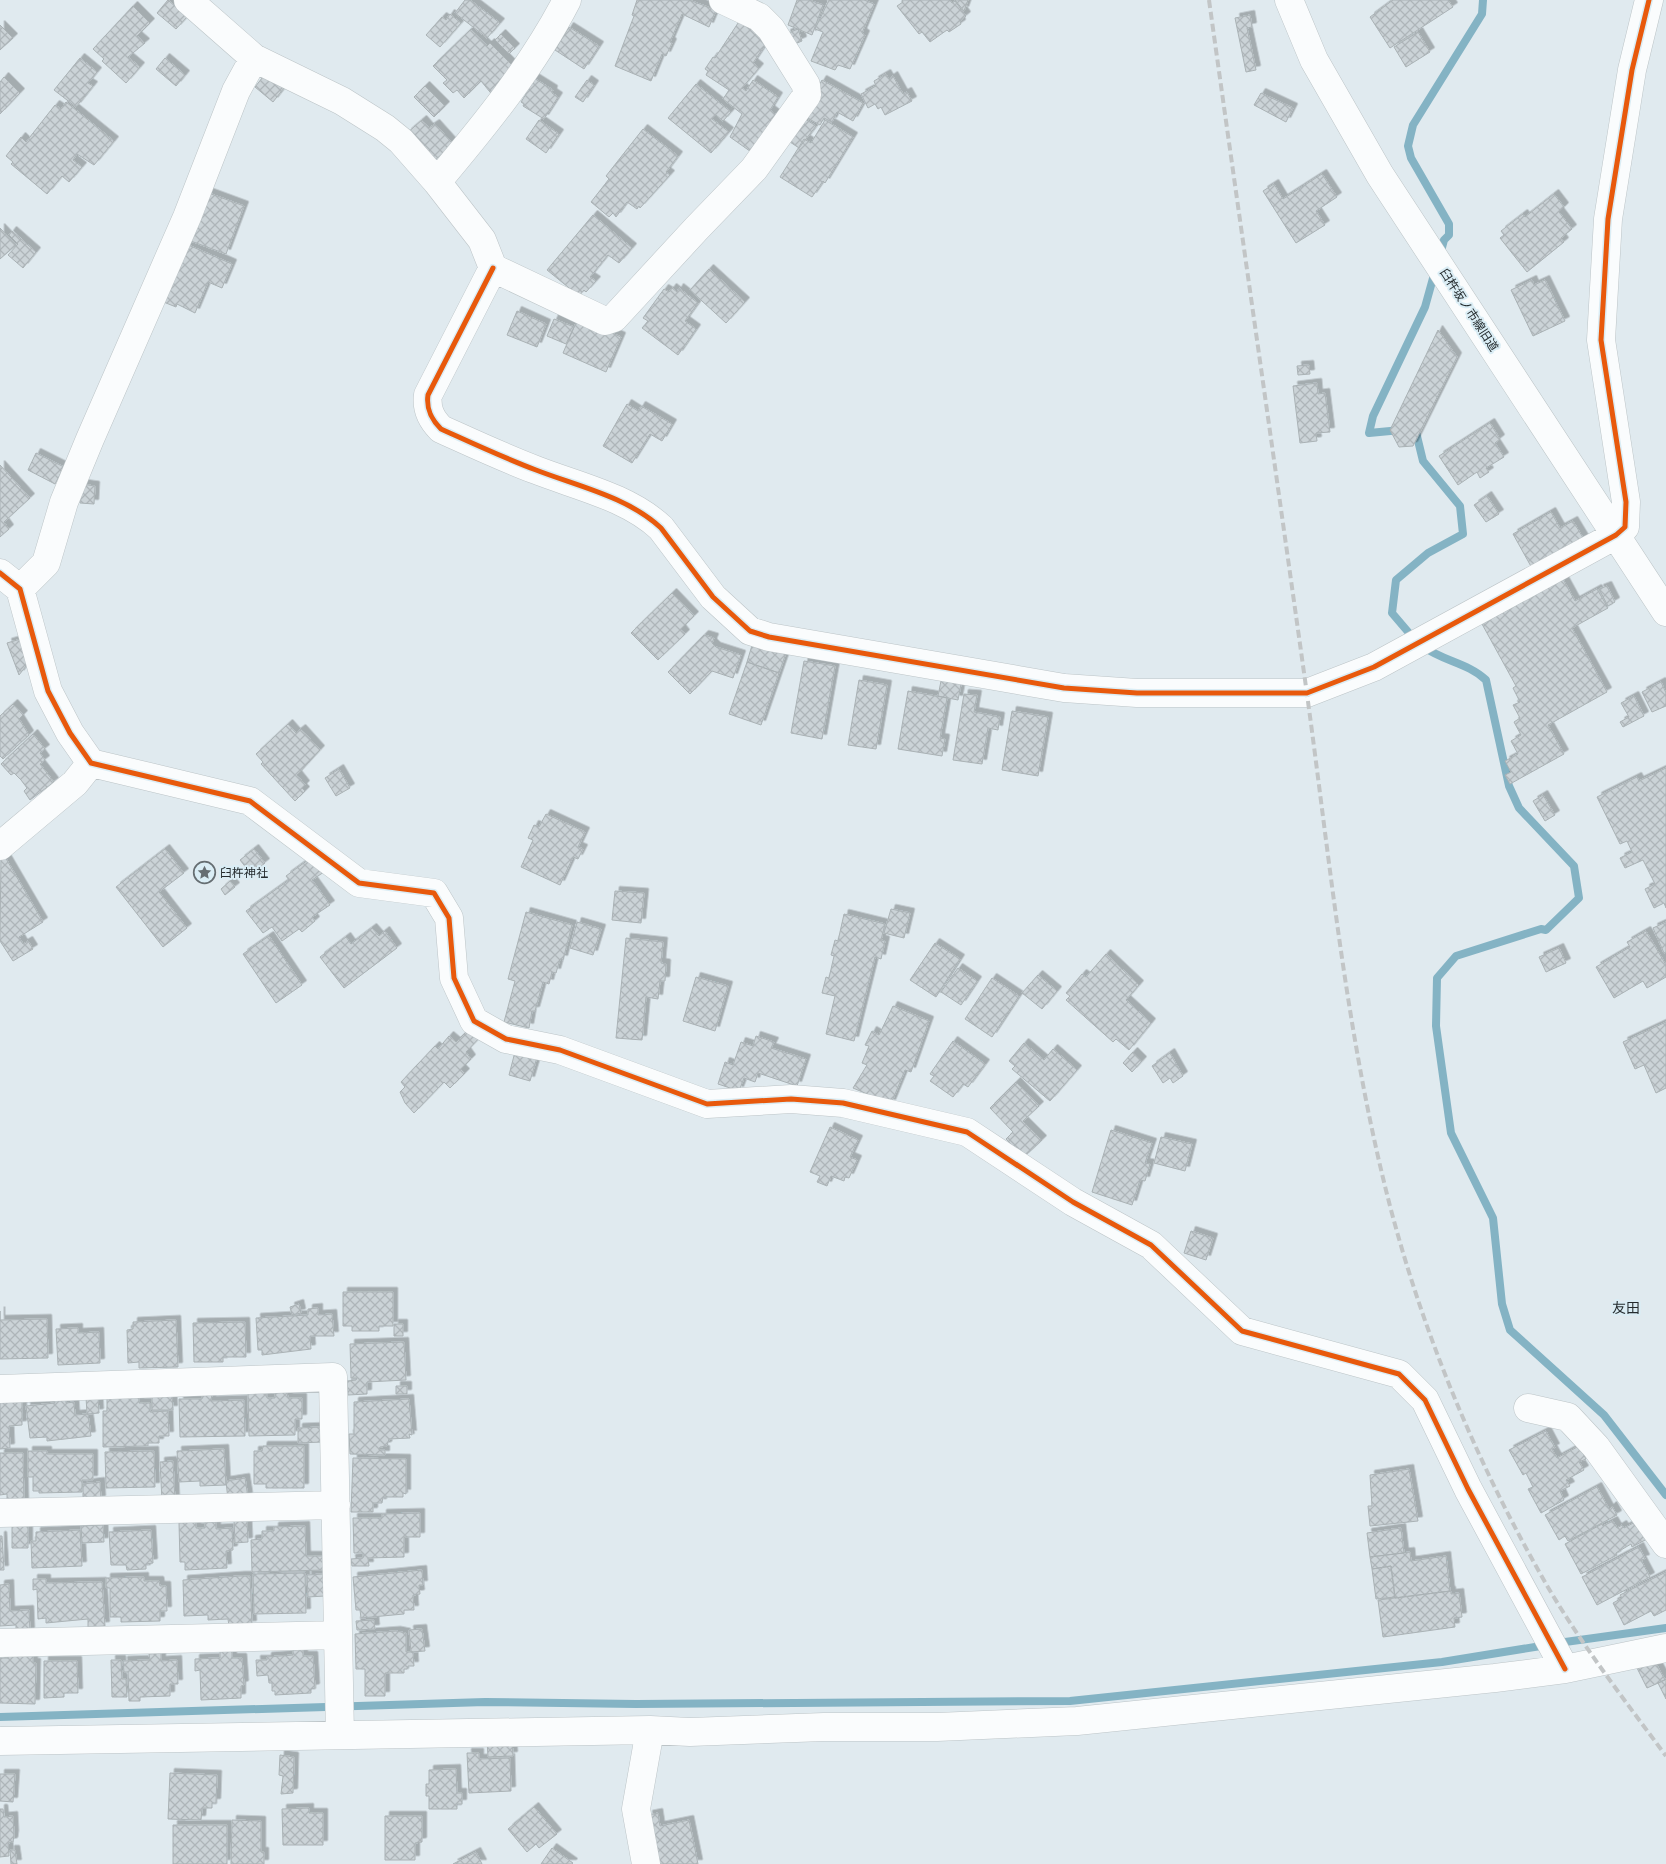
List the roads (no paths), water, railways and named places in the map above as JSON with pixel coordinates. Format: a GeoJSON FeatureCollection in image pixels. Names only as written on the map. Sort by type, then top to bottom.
{"type":"FeatureCollection","features":[{"type":"Feature","properties":{"kind":"street"},"geometry":{"type":"LineString","coordinates":[[188,0],[254,58],[342,101],[386,128],[401,141],[437,182],[482,240],[493,268],[605,321],[614,318],[754,169],[807,95],[806,85],[771,29],[759,16],[723,0]]}},
{"type":"Feature","properties":{"kind":"street"},"geometry":{"type":"LineString","coordinates":[[437,182],[485,125],[551,32],[567,0]]}},
{"type":"Feature","properties":{"kind":"street","name":"臼杵坂ノ市線旧道"},"geometry":{"type":"LineString","coordinates":[[1289,0],[1314,60],[1380,175],[1666,612]]}},
{"type":"Feature","properties":{"kind":"street"},"geometry":{"type":"LineString","coordinates":[[493,268],[428,395],[428,408],[435,422],[441,429],[504,458],[620,502],[652,520],[661,528],[713,598],[750,630],[778,639],[1064,688],[1137,693],[1307,693],[1374,668],[1616,535],[1625,527],[1627,518],[1601,340],[1608,219],[1632,70],[1649,0]]}},
{"type":"Feature","properties":{"kind":"street"},"geometry":{"type":"LineString","coordinates":[[254,58],[236,90],[187,217],[64,502],[46,563],[10,581],[48,691],[70,733],[91,763],[250,801],[358,883],[434,893],[449,918],[454,978],[474,1021],[506,1039],[560,1050],[707,1104],[791,1099],[843,1103],[967,1132],[1073,1202],[1151,1245],[1242,1330],[1399,1374],[1425,1400],[1468,1489],[1548,1633],[1562,1663]]}},
{"type":"Feature","properties":{"kind":"street"},"geometry":{"type":"LineString","coordinates":[[0,846],[75,783],[91,763]]}},
{"type":"Feature","properties":{"kind":"street"},"geometry":{"type":"LineString","coordinates":[[0,1389],[333,1377],[340,1719]]}},
{"type":"Feature","properties":{"kind":"street"},"geometry":{"type":"LineString","coordinates":[[1528,1408],[1568,1417],[1596,1447],[1666,1544]]}},
{"type":"Feature","properties":{"kind":"street"},"geometry":{"type":"LineString","coordinates":[[0,1513],[336,1505]]}},
{"type":"Feature","properties":{"kind":"street"},"geometry":{"type":"LineString","coordinates":[[0,1643],[338,1635]]}},
{"type":"Feature","properties":{"kind":"street"},"geometry":{"type":"LineString","coordinates":[[0,1741],[340,1719],[690,1732],[824,1727],[937,1727],[1077,1721],[1562,1663],[1666,1648]]}},
{"type":"Feature","properties":{"kind":"street"},"geometry":{"type":"LineString","coordinates":[[646,1864],[636,1809],[650,1730]]}},
{"type":"Feature","properties":{"kind":"waterway"},"geometry":{"type":"LineString","coordinates":[[1440,255],[1444,240],[1449,235],[1449,224],[1411,158],[1408,146],[1413,125],[1482,14],[1483,0]]}},
{"type":"Feature","properties":{"kind":"waterway"},"geometry":{"type":"LineString","coordinates":[[1401,430],[1369,433],[1373,416],[1425,307],[1435,271]]}},
{"type":"Feature","properties":{"kind":"waterway"},"geometry":{"type":"LineString","coordinates":[[1415,428],[1423,461],[1460,506],[1463,534],[1428,553],[1396,580],[1392,613],[1415,640]]}},
{"type":"Feature","properties":{"kind":"waterway"},"geometry":{"type":"LineString","coordinates":[[1424,647],[1479,674],[1486,680],[1509,786],[1519,808],[1574,866],[1579,898],[1546,930],[1541,929],[1456,956],[1437,978],[1436,1026],[1451,1133],[1493,1218],[1502,1304],[1510,1330],[1604,1415],[1666,1495]]}},
{"type":"Feature","properties":{"kind":"waterway"},"geometry":{"type":"LineString","coordinates":[[1558,1643],[1666,1628]]}},
{"type":"Feature","properties":{"kind":"waterway"},"geometry":{"type":"LineString","coordinates":[[0,1717],[485,1702],[636,1704],[1070,1701],[1442,1662],[1547,1645]]}},
{"type":"Feature","properties":{"kind":"railway"},"geometry":{"type":"LineString","coordinates":[[1209,0],[1306,687],[1340,948],[1362,1078],[1390,1206],[1404,1256],[1437,1355],[1500,1498],[1562,1611],[1666,1756]]}},
{"type":"Feature","properties":{"kind":"place","name":"臼杵神社"},"geometry":{"type":"Point","coordinates":[204,873]}},
{"type":"Feature","properties":{"kind":"district","name":"友田"},"geometry":{"type":"Point","coordinates":[1626,1308]}}]}
